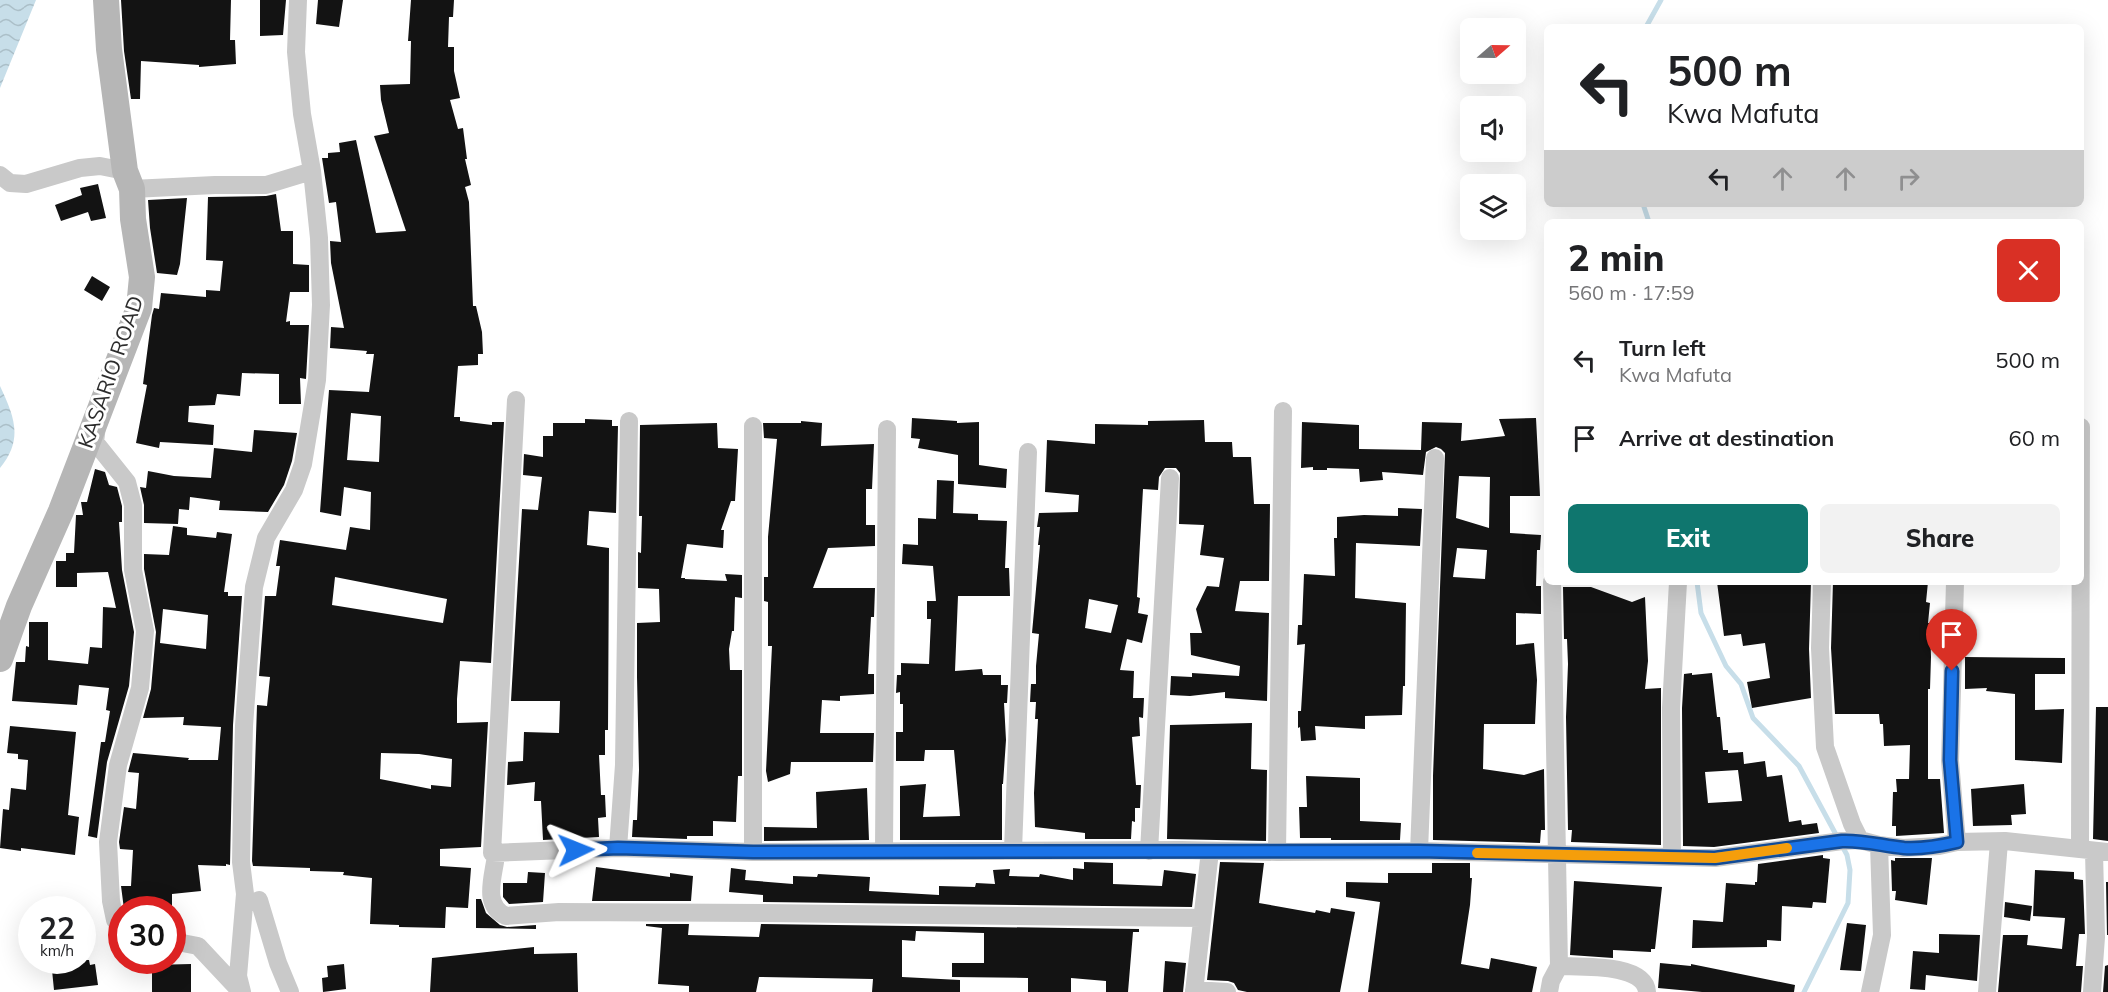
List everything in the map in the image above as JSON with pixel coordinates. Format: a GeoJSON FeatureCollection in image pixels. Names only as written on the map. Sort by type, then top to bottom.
{"type":"FeatureCollection","features":[{"type":"Feature","properties":{"kind":"street","name":"KASARIO ROAD"},"geometry":{"type":"LineString","coordinates":[[0,660],[19,606],[61,511],[139,308],[142,277],[109,49],[106,0]]}},
{"type":"Feature","properties":{"kind":"street"},"geometry":{"type":"LineString","coordinates":[[241,992],[238,964],[245,894],[240,862],[244,726],[254,587],[266,538],[294,490],[303,464],[317,380],[319,238],[296,52],[298,0]]}},
{"type":"Feature","properties":{"kind":"street"},"geometry":{"type":"LineString","coordinates":[[0,175],[10,183],[26,184],[80,168],[100,166],[129,180],[215,185],[266,185],[312,171]]}},
{"type":"Feature","properties":{"kind":"street"},"geometry":{"type":"LineString","coordinates":[[516,400],[492,853],[618,848],[753,852],[1419,851],[1715,858],[1846,841],[1903,848],[1940,846],[1957,842],[2035,843],[2094,851]]}},
{"type":"Feature","properties":{"kind":"street"},"geometry":{"type":"LineString","coordinates":[[1277,852],[1283,411]]}},
{"type":"Feature","properties":{"kind":"street"},"geometry":{"type":"LineString","coordinates":[[98,412],[95,442],[128,482],[133,505],[133,570],[145,631],[140,688],[118,765],[108,842],[111,896]]}},
{"type":"Feature","properties":{"kind":"street"},"geometry":{"type":"LineString","coordinates":[[618,848],[624,765],[629,421]]}},
{"type":"Feature","properties":{"kind":"street"},"geometry":{"type":"LineString","coordinates":[[753,426],[753,852]]}},
{"type":"Feature","properties":{"kind":"street"},"geometry":{"type":"LineString","coordinates":[[884,851],[887,429]]}},
{"type":"Feature","properties":{"kind":"street"},"geometry":{"type":"LineString","coordinates":[[1013,850],[1028,452]]}},
{"type":"Feature","properties":{"kind":"street"},"geometry":{"type":"LineString","coordinates":[[1419,851],[1435,458]]}},
{"type":"Feature","properties":{"kind":"street"},"geometry":{"type":"LineString","coordinates":[[1149,851],[1170,478]]}},
{"type":"Feature","properties":{"kind":"street"},"geometry":{"type":"LineString","coordinates":[[2084,525],[2096,936],[2092,992]]}},
{"type":"Feature","properties":{"kind":"street"},"geometry":{"type":"LineString","coordinates":[[1549,992],[1558,966],[1552,585]]}},
{"type":"Feature","properties":{"kind":"street"},"geometry":{"type":"LineString","coordinates":[[1672,856],[1671,708],[1678,585]]}},
{"type":"Feature","properties":{"kind":"street"},"geometry":{"type":"LineString","coordinates":[[1822,585],[1820,648],[1825,747],[1852,824],[1846,841]]}},
{"type":"Feature","properties":{"kind":"street"},"geometry":{"type":"LineString","coordinates":[[1955,585],[1950,760],[1957,842]]}},
{"type":"Feature","properties":{"kind":"street"},"geometry":{"type":"LineString","coordinates":[[1987,992],[1999,842]]}},
{"type":"Feature","properties":{"kind":"street"},"geometry":{"type":"LineString","coordinates":[[1870,992],[1882,935],[1880,844]]}},
{"type":"Feature","properties":{"kind":"street"},"geometry":{"type":"LineString","coordinates":[[1210,851],[1194,991],[1227,992]]}},
{"type":"Feature","properties":{"kind":"street"},"geometry":{"type":"LineString","coordinates":[[495,862],[490,897],[500,913],[506,916],[558,912],[1202,918]]}},
{"type":"Feature","properties":{"kind":"street"},"geometry":{"type":"LineString","coordinates":[[259,900],[290,992]]}},
{"type":"Feature","properties":{"kind":"street"},"geometry":{"type":"LineString","coordinates":[[186,943],[198,946],[241,992]]}},
{"type":"Feature","properties":{"kind":"street"},"geometry":{"type":"LineString","coordinates":[[1558,966],[1610,969],[1630,973],[1642,979],[1647,985],[1647,992]]}},
{"type":"Feature","properties":{"kind":"water"},"geometry":{"type":"Polygon","coordinates":[[[0,0],[36,0],[0,88],[0,0]]]}},
{"type":"Feature","properties":{"kind":"water"},"geometry":{"type":"Polygon","coordinates":[[[0,386],[12,417],[14,437],[12,447],[0,468],[0,386]]]}},
{"type":"Feature","properties":{"kind":"building"},"geometry":{"type":"Polygon","coordinates":[[[121,0],[231,0],[230,40],[235,40],[236,64],[199,67],[199,65],[141,61],[140,99],[131,99],[124,51],[121,0]]]}},
{"type":"Feature","properties":{"kind":"building"},"geometry":{"type":"Polygon","coordinates":[[[260,0],[286,0],[283,35],[260,36],[260,0]]]}},
{"type":"Feature","properties":{"kind":"building"},"geometry":{"type":"Polygon","coordinates":[[[318,0],[343,0],[339,27],[316,24],[318,0]]]}},
{"type":"Feature","properties":{"kind":"building"},"geometry":{"type":"Polygon","coordinates":[[[411,0],[454,0],[453,17],[449,17],[448,47],[454,47],[454,71],[460,98],[450,100],[458,129],[463,128],[467,159],[465,159],[471,185],[465,187],[469,202],[473,306],[476,306],[482,332],[483,354],[478,354],[478,365],[458,366],[454,417],[460,417],[460,421],[492,425],[492,422],[504,422],[491,663],[460,661],[457,699],[457,723],[488,722],[481,847],[440,849],[440,866],[471,868],[468,908],[446,907],[445,928],[370,924],[372,878],[343,875],[344,872],[310,871],[310,868],[253,866],[252,861],[257,705],[267,706],[270,677],[259,676],[265,596],[276,596],[280,566],[276,566],[280,540],[346,550],[350,527],[370,530],[371,492],[344,487],[341,516],[320,512],[329,390],[369,392],[374,354],[366,354],[367,351],[330,348],[331,327],[344,328],[331,263],[330,241],[341,242],[336,202],[329,203],[322,158],[328,158],[328,153],[340,152],[339,143],[356,140],[376,233],[406,231],[374,136],[389,133],[380,85],[410,84],[411,41],[408,41],[411,0]],[[351,413],[347,460],[379,462],[381,416],[351,413]],[[335,577],[332,605],[443,623],[447,599],[335,577]],[[381,753],[380,779],[431,789],[431,785],[451,787],[452,759],[419,754],[381,753]]]}},
{"type":"Feature","properties":{"kind":"building"},"geometry":{"type":"Polygon","coordinates":[[[98,184],[106,218],[91,221],[88,212],[61,221],[55,205],[82,195],[80,188],[98,184]]]}},
{"type":"Feature","properties":{"kind":"building"},"geometry":{"type":"Polygon","coordinates":[[[276,194],[281,231],[293,231],[293,264],[309,265],[309,292],[290,292],[286,322],[290,321],[290,325],[309,325],[306,379],[300,378],[301,404],[279,404],[279,374],[242,373],[240,396],[217,394],[215,405],[189,406],[188,422],[214,425],[213,445],[160,442],[159,448],[136,443],[147,385],[143,384],[152,315],[154,308],[159,309],[161,293],[206,297],[206,290],[220,291],[223,261],[206,260],[208,197],[276,194]]]}},
{"type":"Feature","properties":{"kind":"building"},"geometry":{"type":"Polygon","coordinates":[[[187,198],[177,275],[157,273],[148,200],[187,198]]]}},
{"type":"Feature","properties":{"kind":"building"},"geometry":{"type":"Polygon","coordinates":[[[92,276],[110,287],[102,301],[84,290],[92,276]]]}},
{"type":"Feature","properties":{"kind":"building"},"geometry":{"type":"Polygon","coordinates":[[[912,418],[957,421],[957,423],[979,422],[979,465],[1007,469],[1006,488],[958,484],[958,455],[918,448],[920,439],[911,438],[912,418]]]}},
{"type":"Feature","properties":{"kind":"building"},"geometry":{"type":"Polygon","coordinates":[[[1536,418],[1540,496],[1510,496],[1510,533],[1541,535],[1540,550],[1537,550],[1536,586],[1541,586],[1541,614],[1516,613],[1516,645],[1534,643],[1537,680],[1535,724],[1484,724],[1483,769],[1524,775],[1544,769],[1545,830],[1541,830],[1540,843],[1433,840],[1433,776],[1445,453],[1436,447],[1426,452],[1423,475],[1382,472],[1383,480],[1360,482],[1359,469],[1301,468],[1302,422],[1359,425],[1359,449],[1421,450],[1422,422],[1462,423],[1461,441],[1505,436],[1499,419],[1536,418]],[[1459,476],[1456,518],[1489,528],[1490,477],[1459,476]],[[1457,548],[1453,577],[1485,579],[1487,550],[1457,548]]]}},
{"type":"Feature","properties":{"kind":"building"},"geometry":{"type":"Polygon","coordinates":[[[585,419],[612,420],[612,426],[618,426],[616,513],[589,511],[587,545],[609,548],[608,730],[605,730],[605,755],[599,755],[601,795],[605,795],[606,817],[598,818],[599,837],[543,840],[541,801],[534,801],[535,782],[507,785],[508,762],[523,761],[524,732],[559,733],[560,701],[511,701],[522,509],[538,510],[542,477],[523,475],[524,454],[543,457],[543,436],[553,436],[553,423],[585,423],[585,419]]]}},
{"type":"Feature","properties":{"kind":"building"},"geometry":{"type":"Polygon","coordinates":[[[1204,420],[1205,442],[1232,442],[1233,457],[1251,457],[1254,504],[1270,504],[1269,581],[1240,581],[1235,611],[1269,613],[1267,701],[1225,698],[1225,692],[1190,696],[1170,695],[1171,676],[1192,677],[1192,673],[1239,676],[1240,666],[1191,655],[1190,633],[1202,633],[1196,609],[1207,586],[1219,587],[1224,558],[1200,555],[1204,525],[1179,524],[1180,473],[1176,468],[1165,468],[1159,477],[1158,490],[1143,489],[1137,597],[1140,598],[1138,613],[1148,615],[1142,643],[1127,639],[1120,670],[1134,671],[1133,698],[1144,698],[1143,718],[1139,717],[1140,736],[1132,737],[1136,785],[1141,785],[1140,808],[1135,808],[1131,839],[1085,839],[1085,833],[1035,827],[1034,793],[1038,719],[1035,719],[1036,702],[1030,702],[1031,684],[1036,684],[1039,634],[1032,633],[1040,545],[1038,545],[1040,527],[1037,527],[1039,513],[1078,512],[1079,495],[1045,492],[1047,440],[1095,444],[1095,424],[1148,425],[1148,421],[1204,420]],[[1089,599],[1085,628],[1111,633],[1118,605],[1089,599]]]}},
{"type":"Feature","properties":{"kind":"building"},"geometry":{"type":"Polygon","coordinates":[[[801,421],[822,423],[821,446],[874,444],[872,489],[866,489],[866,525],[875,525],[875,546],[828,548],[813,588],[875,588],[868,674],[874,674],[874,694],[840,696],[840,701],[822,700],[820,733],[874,733],[873,762],[791,762],[790,774],[768,782],[766,771],[772,646],[768,646],[768,602],[764,601],[764,577],[768,577],[768,537],[777,439],[764,438],[763,423],[801,423],[801,421]]]}},
{"type":"Feature","properties":{"kind":"building"},"geometry":{"type":"Polygon","coordinates":[[[717,423],[718,448],[738,449],[735,501],[731,501],[721,530],[724,530],[723,548],[687,544],[681,578],[727,581],[725,574],[742,575],[742,598],[735,597],[734,631],[732,631],[729,649],[730,670],[742,670],[742,776],[738,776],[736,822],[713,821],[713,836],[687,836],[687,839],[632,837],[633,820],[637,820],[639,770],[637,623],[660,622],[659,589],[638,588],[638,552],[641,553],[642,516],[639,516],[640,425],[717,423]]]}},
{"type":"Feature","properties":{"kind":"building"},"geometry":{"type":"Polygon","coordinates":[[[254,430],[297,433],[292,461],[284,485],[268,512],[219,510],[220,501],[190,497],[189,510],[179,509],[178,524],[144,523],[144,505],[140,487],[146,488],[148,471],[174,476],[211,478],[214,448],[252,452],[254,430]]]}},
{"type":"Feature","properties":{"kind":"building"},"geometry":{"type":"Polygon","coordinates":[[[95,469],[105,472],[109,485],[117,487],[122,506],[122,522],[119,522],[122,570],[134,632],[129,686],[107,762],[97,838],[88,836],[101,742],[105,742],[110,711],[106,710],[109,688],[79,685],[77,705],[12,701],[16,662],[25,662],[26,646],[29,647],[29,622],[48,622],[48,660],[88,664],[90,647],[102,648],[103,607],[116,608],[108,572],[77,573],[77,587],[56,587],[56,561],[66,561],[66,553],[74,553],[76,515],[83,515],[81,502],[87,502],[95,469]]]}},
{"type":"Feature","properties":{"kind":"building"},"geometry":{"type":"Polygon","coordinates":[[[937,480],[954,481],[953,513],[978,514],[978,520],[1007,521],[1005,568],[1009,568],[1010,596],[958,596],[955,671],[982,669],[983,675],[1001,675],[1001,685],[1008,685],[1007,703],[1004,703],[1006,740],[1002,784],[1002,840],[900,840],[900,786],[926,784],[923,817],[960,816],[954,750],[925,750],[924,761],[896,761],[896,732],[903,732],[903,704],[900,704],[900,692],[896,693],[897,675],[901,675],[901,663],[929,664],[931,619],[927,619],[927,601],[936,601],[933,566],[902,564],[903,544],[918,545],[918,518],[936,519],[937,480]]]}},
{"type":"Feature","properties":{"kind":"building"},"geometry":{"type":"Polygon","coordinates":[[[1398,508],[1422,509],[1420,546],[1356,543],[1355,598],[1406,603],[1405,686],[1403,686],[1402,715],[1365,716],[1365,729],[1315,726],[1316,740],[1301,741],[1298,711],[1301,711],[1305,644],[1297,645],[1298,625],[1302,625],[1304,574],[1335,576],[1334,538],[1337,538],[1337,517],[1398,516],[1398,508]]]}},
{"type":"Feature","properties":{"kind":"building"},"geometry":{"type":"Polygon","coordinates":[[[173,526],[187,528],[187,535],[216,538],[217,532],[232,534],[224,592],[228,592],[228,596],[242,596],[233,725],[230,865],[198,865],[201,891],[172,894],[172,896],[122,896],[121,886],[131,886],[133,850],[120,849],[119,842],[124,807],[136,809],[139,773],[128,772],[133,753],[189,758],[188,760],[218,760],[221,727],[183,725],[184,717],[143,718],[151,689],[156,632],[144,569],[144,554],[169,555],[173,526]],[[163,609],[160,643],[206,649],[208,615],[163,609]]]}},
{"type":"Feature","properties":{"kind":"building"},"geometry":{"type":"Polygon","coordinates":[[[1717,585],[1811,585],[1809,649],[1811,698],[1752,708],[1747,682],[1770,678],[1765,643],[1743,646],[1741,634],[1724,636],[1717,585]]]}},
{"type":"Feature","properties":{"kind":"building"},"geometry":{"type":"Polygon","coordinates":[[[1833,585],[1928,585],[1926,602],[1930,603],[1928,623],[1930,623],[1931,657],[1930,689],[1928,689],[1928,779],[1940,779],[1944,833],[1896,836],[1896,826],[1892,826],[1893,792],[1897,792],[1896,779],[1909,779],[1910,745],[1884,746],[1883,724],[1880,724],[1879,714],[1835,714],[1831,648],[1833,585]]]}},
{"type":"Feature","properties":{"kind":"building"},"geometry":{"type":"Polygon","coordinates":[[[1563,587],[1591,587],[1632,602],[1645,597],[1648,661],[1645,689],[1661,688],[1661,845],[1571,842],[1572,830],[1568,830],[1566,717],[1568,664],[1567,639],[1564,639],[1563,587]]]}},
{"type":"Feature","properties":{"kind":"building"},"geometry":{"type":"Polygon","coordinates":[[[1965,657],[2065,658],[2065,674],[2035,674],[2035,710],[2064,709],[2062,763],[2015,760],[2015,694],[1986,691],[1987,688],[1965,689],[1965,657]]]}},
{"type":"Feature","properties":{"kind":"building"},"geometry":{"type":"Polygon","coordinates":[[[1712,673],[1723,750],[1728,750],[1728,753],[1743,752],[1744,764],[1765,761],[1767,777],[1782,775],[1789,822],[1801,820],[1802,825],[1817,823],[1819,833],[1714,847],[1683,846],[1682,708],[1684,674],[1712,673]],[[1738,770],[1705,772],[1708,803],[1742,801],[1738,770]]]}},
{"type":"Feature","properties":{"kind":"building"},"geometry":{"type":"Polygon","coordinates":[[[2096,707],[2108,707],[2108,841],[2093,839],[2096,707]]]}},
{"type":"Feature","properties":{"kind":"building"},"geometry":{"type":"Polygon","coordinates":[[[1252,723],[1251,769],[1267,770],[1266,841],[1167,839],[1170,725],[1252,723]]]}},
{"type":"Feature","properties":{"kind":"building"},"geometry":{"type":"Polygon","coordinates":[[[10,726],[76,732],[68,815],[79,817],[75,855],[21,848],[21,851],[0,848],[3,809],[9,810],[11,788],[26,790],[28,760],[18,759],[18,754],[7,753],[10,726]]]}},
{"type":"Feature","properties":{"kind":"building"},"geometry":{"type":"Polygon","coordinates":[[[1306,776],[1360,778],[1360,821],[1401,823],[1400,840],[1300,838],[1299,807],[1307,807],[1306,776]]]}},
{"type":"Feature","properties":{"kind":"building"},"geometry":{"type":"Polygon","coordinates":[[[2024,784],[2026,814],[2011,815],[2012,825],[1973,826],[1971,789],[2024,784]]]}},
{"type":"Feature","properties":{"kind":"building"},"geometry":{"type":"Polygon","coordinates":[[[867,788],[869,840],[764,841],[764,827],[817,828],[816,792],[867,788]]]}},
{"type":"Feature","properties":{"kind":"building"},"geometry":{"type":"Polygon","coordinates":[[[1823,855],[1823,858],[1830,859],[1826,903],[1813,902],[1812,908],[1782,906],[1781,941],[1767,940],[1767,947],[1692,948],[1693,920],[1723,922],[1726,883],[1755,885],[1758,864],[1823,855]]]}},
{"type":"Feature","properties":{"kind":"building"},"geometry":{"type":"Polygon","coordinates":[[[1895,858],[1932,858],[1927,905],[1895,900],[1896,891],[1892,891],[1891,860],[1895,861],[1895,858]]]}},
{"type":"Feature","properties":{"kind":"building"},"geometry":{"type":"Polygon","coordinates":[[[1084,862],[1113,863],[1113,884],[1162,886],[1164,870],[1196,874],[1192,907],[763,902],[763,895],[729,892],[731,868],[746,870],[745,880],[793,884],[793,876],[817,877],[818,874],[870,877],[869,891],[939,895],[939,886],[975,887],[976,883],[995,884],[993,870],[1010,869],[1009,876],[1039,877],[1040,874],[1073,880],[1073,868],[1084,869],[1084,862]]]}},
{"type":"Feature","properties":{"kind":"building"},"geometry":{"type":"Polygon","coordinates":[[[1220,862],[1264,863],[1259,903],[1315,913],[1316,910],[1330,913],[1331,908],[1355,912],[1340,992],[1247,992],[1238,990],[1234,983],[1228,981],[1207,980],[1220,862]]]}},
{"type":"Feature","properties":{"kind":"building"},"geometry":{"type":"Polygon","coordinates":[[[1432,863],[1470,863],[1470,878],[1472,878],[1470,905],[1461,964],[1489,969],[1491,958],[1537,967],[1532,992],[1368,992],[1380,902],[1346,897],[1346,882],[1388,883],[1388,873],[1432,873],[1432,863]]]}},
{"type":"Feature","properties":{"kind":"building"},"geometry":{"type":"Polygon","coordinates":[[[596,867],[670,877],[670,873],[693,876],[691,901],[592,901],[596,867]]]}},
{"type":"Feature","properties":{"kind":"building"},"geometry":{"type":"Polygon","coordinates":[[[2035,870],[2074,872],[2074,879],[2083,880],[2085,934],[2079,934],[2076,966],[2083,966],[2081,992],[1998,992],[2003,935],[2028,935],[2027,945],[2062,949],[2065,918],[2033,916],[2035,870]]]}},
{"type":"Feature","properties":{"kind":"building"},"geometry":{"type":"Polygon","coordinates":[[[528,872],[545,873],[543,902],[509,904],[503,897],[503,883],[527,883],[528,872]]]}},
{"type":"Feature","properties":{"kind":"building"},"geometry":{"type":"Polygon","coordinates":[[[1574,881],[1662,887],[1655,949],[1651,949],[1651,952],[1613,950],[1613,958],[1570,955],[1574,881]]]}},
{"type":"Feature","properties":{"kind":"building"},"geometry":{"type":"Polygon","coordinates":[[[2106,882],[2108,882],[2108,935],[2107,935],[2106,882]]]}},
{"type":"Feature","properties":{"kind":"building"},"geometry":{"type":"Polygon","coordinates":[[[476,899],[481,899],[486,913],[500,925],[507,927],[536,925],[536,929],[476,928],[476,899]]]}},
{"type":"Feature","properties":{"kind":"building"},"geometry":{"type":"Polygon","coordinates":[[[2005,902],[2032,906],[2030,921],[2004,917],[2005,902]]]}},
{"type":"Feature","properties":{"kind":"building"},"geometry":{"type":"Polygon","coordinates":[[[1847,923],[1866,925],[1861,971],[1840,970],[1847,923]]]}},
{"type":"Feature","properties":{"kind":"building"},"geometry":{"type":"Polygon","coordinates":[[[646,924],[689,924],[688,935],[759,937],[761,924],[1139,929],[1139,932],[1133,932],[1128,992],[1106,992],[1106,981],[1071,978],[1071,992],[1028,992],[1028,978],[952,977],[952,963],[984,963],[984,933],[916,931],[915,941],[902,940],[902,977],[960,980],[960,992],[872,992],[873,979],[759,977],[756,992],[689,992],[689,986],[658,984],[662,928],[646,926],[646,924]]]}},
{"type":"Feature","properties":{"kind":"building"},"geometry":{"type":"Polygon","coordinates":[[[1939,934],[1980,935],[1977,981],[1926,975],[1925,990],[1910,989],[1913,951],[1939,953],[1939,934]]]}},
{"type":"Feature","properties":{"kind":"building"},"geometry":{"type":"Polygon","coordinates":[[[534,947],[534,954],[577,953],[578,992],[430,992],[432,958],[534,947]]]}},
{"type":"Feature","properties":{"kind":"building"},"geometry":{"type":"Polygon","coordinates":[[[1165,961],[1186,963],[1183,992],[1163,992],[1165,961]]]}},
{"type":"Feature","properties":{"kind":"building"},"geometry":{"type":"Polygon","coordinates":[[[1660,963],[1691,966],[1691,964],[1795,985],[1794,992],[1702,992],[1658,988],[1660,963]]]}},
{"type":"Feature","properties":{"kind":"building"},"geometry":{"type":"Polygon","coordinates":[[[186,964],[191,964],[191,992],[152,992],[152,974],[186,974],[186,964]]]}},
{"type":"Feature","properties":{"kind":"building"},"geometry":{"type":"Polygon","coordinates":[[[344,964],[346,989],[323,992],[322,978],[328,977],[327,966],[344,964]]]}},
{"type":"Feature","properties":{"kind":"building"},"geometry":{"type":"Polygon","coordinates":[[[2108,965],[2108,992],[2103,992],[2105,966],[2108,965]]]}},
{"type":"Feature","properties":{"kind":"building"},"geometry":{"type":"Polygon","coordinates":[[[96,971],[98,985],[54,990],[52,974],[96,974],[96,971]]]}},
{"type":"Feature","properties":{"kind":"waterway"},"geometry":{"type":"LineString","coordinates":[[1648,24],[1661,0]]}},
{"type":"Feature","properties":{"kind":"waterway"},"geometry":{"type":"LineString","coordinates":[[1644,207],[1648,219]]}},
{"type":"Feature","properties":{"kind":"waterway"},"geometry":{"type":"LineString","coordinates":[[1697,585],[1701,613],[1726,666],[1741,684],[1753,718],[1799,766],[1847,855],[1850,870],[1848,903],[1804,992]]}},
{"type":"Feature","properties":{"kind":"slow traffic"},"geometry":{"type":"LineString","coordinates":[[1477,853],[1715,858],[1787,848]]}},
{"type":"Feature","properties":{"kind":"route"},"geometry":{"type":"LineString","coordinates":[[576,850],[618,848],[753,852],[1419,851],[1715,858],[1860,840],[1903,848],[1940,846],[1957,842],[1950,760],[1952,671]]}}]}
